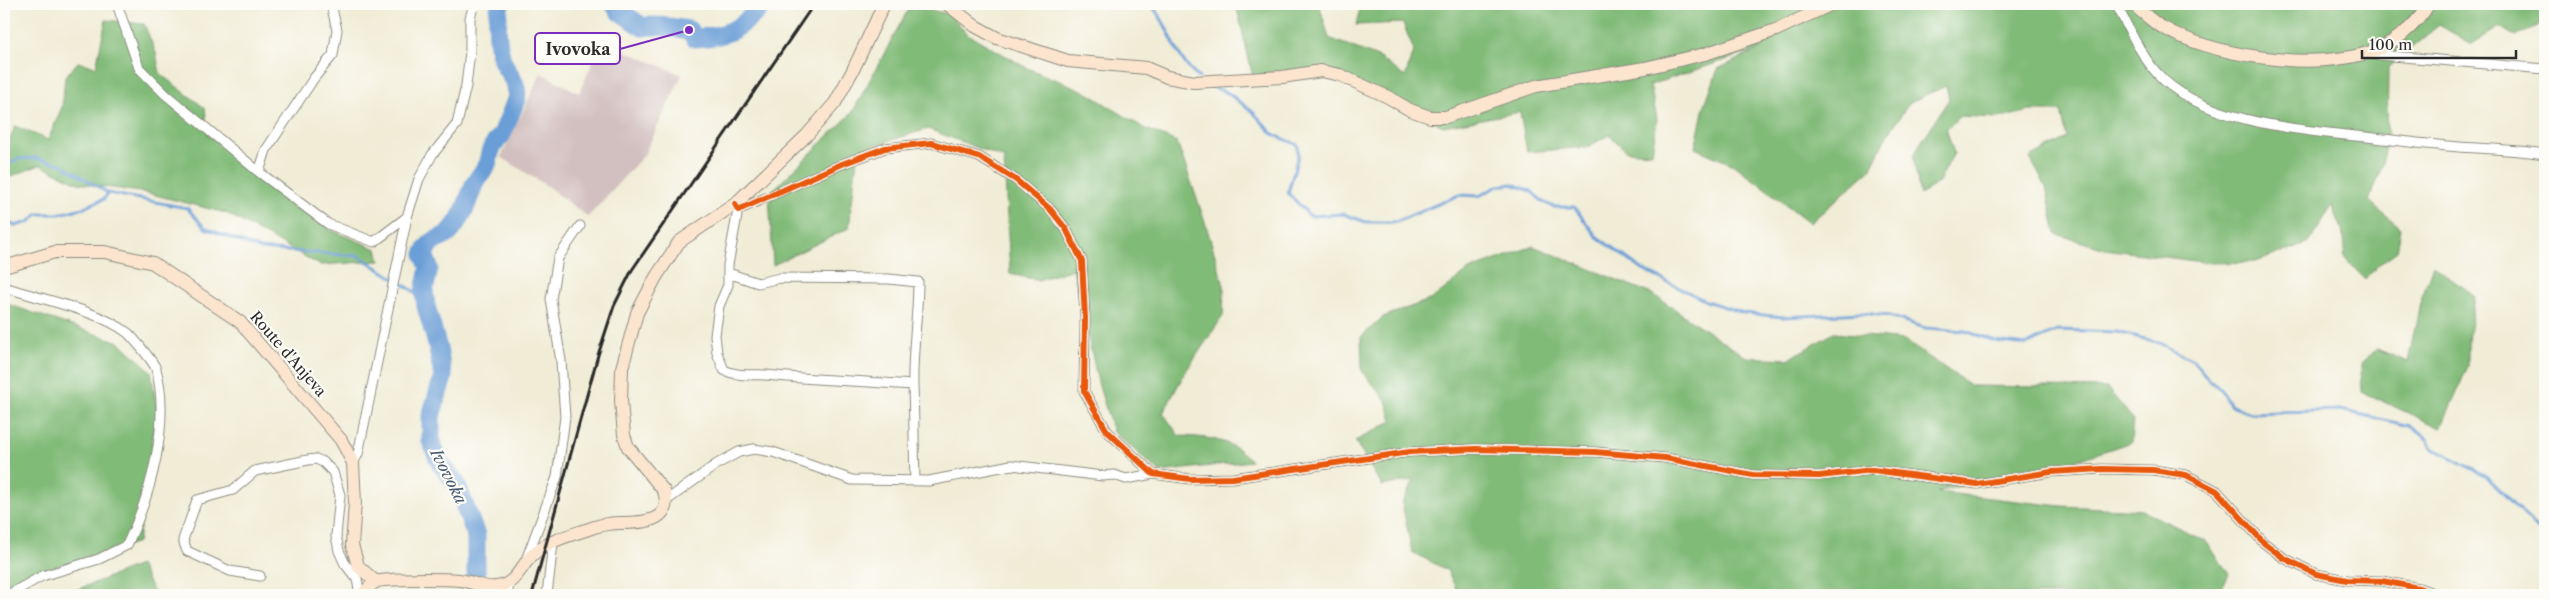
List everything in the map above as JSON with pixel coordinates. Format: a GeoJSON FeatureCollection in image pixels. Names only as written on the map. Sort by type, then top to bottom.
{"type":"FeatureCollection","features":[{"type":"Feature","properties":{"kind":"street"},"geometry":{"type":"LineString","coordinates":[[117,4],[139,68],[165,94],[259,172],[328,224],[374,242],[407,217]]}},
{"type":"Feature","properties":{"kind":"street"},"geometry":{"type":"LineString","coordinates":[[259,172],[266,150],[314,78],[333,55],[337,30],[331,4]]}},
{"type":"Feature","properties":{"kind":"street"},"geometry":{"type":"LineString","coordinates":[[352,462],[358,454],[407,217],[419,179],[432,155],[457,124],[466,86],[470,50],[470,18],[474,4]]}},
{"type":"Feature","properties":{"kind":"street"},"geometry":{"type":"LineString","coordinates":[[884,4],[835,103],[807,135],[737,207],[728,285],[719,306],[715,335],[717,353],[724,370],[736,375],[753,374],[828,381],[872,381],[913,385]]}},
{"type":"Feature","properties":{"kind":"street"},"geometry":{"type":"LineString","coordinates":[[947,4],[975,26],[997,38],[1068,61],[1146,68],[1167,77],[1194,82],[1282,77],[1321,71],[1340,75],[1388,97],[1410,110],[1430,117],[1446,117],[1536,86],[1645,68],[1705,54],[1776,30],[1832,4]]}},
{"type":"Feature","properties":{"kind":"street"},"geometry":{"type":"LineString","coordinates":[[2116,4],[2141,52],[2157,73],[2194,99],[2243,120],[2307,132],[2433,145],[2522,150],[2545,154]]}},
{"type":"Feature","properties":{"kind":"street"},"geometry":{"type":"LineString","coordinates":[[2132,4],[2162,27],[2206,45],[2240,54],[2293,60],[2329,60],[2365,54],[2545,69]]}},
{"type":"Feature","properties":{"kind":"street"},"geometry":{"type":"LineString","coordinates":[[2365,54],[2392,42],[2409,29],[2429,4]]}},
{"type":"Feature","properties":{"kind":"street"},"geometry":{"type":"LineString","coordinates":[[667,500],[658,482],[628,447],[624,435],[622,384],[627,342],[637,313],[656,277],[679,242],[737,207],[842,164],[884,148],[931,143],[979,157],[1016,180],[1050,209],[1066,229],[1082,261],[1085,318],[1084,391],[1106,431],[1152,474]]}},
{"type":"Feature","properties":{"kind":"street"},"geometry":{"type":"LineString","coordinates":[[523,567],[557,477],[564,417],[561,361],[551,299],[558,258],[580,226]]}},
{"type":"Feature","properties":{"kind":"street","name":"Route d'Anjeva"},"geometry":{"type":"LineString","coordinates":[[4,267],[55,252],[105,252],[153,263],[240,322],[341,440],[352,462],[355,503],[352,545],[358,566],[376,582]]}},
{"type":"Feature","properties":{"kind":"street"},"geometry":{"type":"LineString","coordinates":[[728,273],[758,283],[780,278],[889,279],[918,282],[913,385],[915,403],[913,446],[915,481]]}},
{"type":"Feature","properties":{"kind":"street"},"geometry":{"type":"LineString","coordinates":[[4,288],[90,313],[128,334],[156,367],[161,413],[160,432],[148,487],[127,545],[99,559],[42,576],[8,595]]}},
{"type":"Feature","properties":{"kind":"street"},"geometry":{"type":"LineString","coordinates":[[260,576],[230,570],[187,551],[184,540],[196,500],[233,490],[255,471],[316,460],[328,465],[337,483],[340,495],[336,536],[345,564],[357,579],[361,595],[376,582],[460,580],[508,589],[536,552],[588,529],[618,523],[647,522],[656,518],[664,509],[667,500],[717,464],[739,452],[754,449],[774,452],[852,480],[915,481],[960,476],[1011,465],[1102,476],[1114,475],[1126,479],[1152,474],[1190,479],[1233,478],[1410,452],[1474,449],[1595,452],[1656,457],[1753,475],[1819,476],[1873,470],[1977,484],[2051,472],[2102,469],[2153,470],[2186,475],[2216,491],[2264,543],[2284,558],[2316,574],[2347,580],[2382,581],[2419,588],[2438,595]]}},
{"type":"Feature","properties":{"kind":"street"},"geometry":{"type":"LineString","coordinates":[[547,595],[553,543]]}},
{"type":"Feature","properties":{"kind":"shaded area"},"geometry":{"type":"Polygon","coordinates":[[[602,41],[682,75],[644,155],[588,217],[547,186],[501,157],[541,73],[579,93],[602,41]]]}},
{"type":"Feature","properties":{"kind":"green space"},"geometry":{"type":"Polygon","coordinates":[[[1236,4],[1319,4],[1329,38],[1378,57],[1405,77],[1414,51],[1403,23],[1356,25],[1361,4],[2545,4],[2545,22],[2516,37],[2500,27],[2472,44],[2439,25],[2388,67],[2387,143],[2379,176],[2369,201],[2401,228],[2397,251],[2378,265],[2365,279],[2345,259],[2342,229],[2332,205],[2310,242],[2256,262],[2210,263],[2105,249],[2056,234],[2046,187],[2030,158],[2067,138],[2061,111],[2031,111],[1998,118],[1960,116],[1946,129],[1954,153],[1938,183],[1920,195],[1913,155],[1949,99],[1946,86],[1910,102],[1886,137],[1870,170],[1810,223],[1736,166],[1695,148],[1704,107],[1718,69],[1762,48],[1650,85],[1657,119],[1652,153],[1627,151],[1609,135],[1587,147],[1527,152],[1520,112],[1443,126],[1340,75],[1253,77],[1236,4]]]}},
{"type":"Feature","properties":{"kind":"green space"},"geometry":{"type":"Polygon","coordinates":[[[910,6],[950,14],[966,33],[1027,68],[1084,91],[1144,128],[1177,142],[1205,222],[1224,286],[1223,316],[1186,371],[1163,413],[1179,436],[1199,437],[1227,444],[1236,448],[1251,461],[1160,472],[1113,432],[1099,386],[1073,269],[1038,280],[1010,274],[1004,158],[928,129],[858,150],[849,228],[773,265],[769,194],[852,113],[910,6]]]}},
{"type":"Feature","properties":{"kind":"green space"},"geometry":{"type":"Polygon","coordinates":[[[106,20],[144,24],[156,53],[160,74],[205,108],[208,135],[252,169],[283,197],[333,231],[377,249],[380,261],[320,265],[226,213],[147,193],[78,183],[40,165],[4,179],[4,157],[15,126],[48,140],[62,107],[65,77],[78,62],[96,67],[106,20]]]}},
{"type":"Feature","properties":{"kind":"green space"},"geometry":{"type":"Polygon","coordinates":[[[1533,246],[1652,294],[1746,357],[1788,359],[1834,333],[1904,340],[1971,386],[2107,388],[2133,419],[2131,442],[2072,462],[1937,492],[2061,506],[2141,510],[2205,540],[2229,574],[2218,595],[1459,595],[1447,570],[1412,552],[1402,503],[1414,480],[1382,486],[1355,441],[1392,421],[1386,400],[1362,371],[1361,337],[1383,317],[1432,299],[1469,270],[1533,246]]]}},
{"type":"Feature","properties":{"kind":"green space"},"geometry":{"type":"Polygon","coordinates":[[[2433,265],[2475,297],[2468,340],[2468,366],[2441,428],[2362,392],[2361,364],[2377,349],[2408,362],[2420,303],[2433,265]]]}},
{"type":"Feature","properties":{"kind":"green space"},"geometry":{"type":"Polygon","coordinates":[[[4,303],[119,342],[151,371],[157,410],[138,542],[28,575],[4,591],[4,303]]]}},
{"type":"Feature","properties":{"kind":"green space"},"geometry":{"type":"Polygon","coordinates":[[[140,565],[155,595],[63,595],[140,565]]]}},
{"type":"Feature","properties":{"kind":"waterway","name":"Ivovoka"},"geometry":{"type":"LineString","coordinates":[[476,595],[476,535],[456,483],[440,463],[431,441],[431,416],[443,377],[438,348],[426,306],[424,291],[429,268],[424,254],[430,244],[447,235],[459,220],[474,184],[486,167],[492,148],[502,134],[516,99],[515,83],[502,60],[499,46],[500,4]]}},
{"type":"Feature","properties":{"kind":"waterway","name":"Ivovoka"},"geometry":{"type":"LineString","coordinates":[[614,4],[619,11],[643,27],[660,26],[689,30],[695,38],[717,36],[734,30],[764,4]]}},
{"type":"Feature","properties":{"kind":"waterway"},"geometry":{"type":"LineString","coordinates":[[1150,4],[1163,22],[1183,61],[1199,78]]}},
{"type":"Feature","properties":{"kind":"waterway"},"geometry":{"type":"LineString","coordinates":[[1208,85],[1228,93],[1253,112],[1273,134],[1298,145],[1298,156],[1288,193],[1310,216],[1343,214],[1366,222],[1396,222],[1459,195],[1479,196],[1498,186],[1512,184],[1531,191],[1543,202],[1554,207],[1574,207],[1596,236],[1643,270],[1706,301],[1744,313],[1783,317],[1862,313],[1889,316],[1925,328],[1965,331],[1995,341],[2026,345],[2059,330],[2117,332],[2157,342],[2193,360],[2209,380],[2222,390],[2231,406],[2251,413],[2341,410],[2410,426],[2427,439],[2434,449],[2486,476],[2540,531],[2545,531]]}},
{"type":"Feature","properties":{"kind":"waterway"},"geometry":{"type":"LineString","coordinates":[[4,166],[18,159],[35,158],[61,164],[108,193],[187,208],[205,228],[260,249],[359,256],[412,290],[426,306]]}},
{"type":"Feature","properties":{"kind":"waterway"},"geometry":{"type":"LineString","coordinates":[[4,219],[15,226],[29,222],[38,214],[59,214],[83,208],[104,199],[108,193]]}},
{"type":"Feature","properties":{"kind":"railway"},"geometry":{"type":"LineString","coordinates":[[532,595],[598,355],[614,306],[632,270],[814,4]]}},
{"type":"Feature","properties":{"kind":"cycle path"},"geometry":{"type":"LineString","coordinates":[[735,204],[738,210],[842,164],[885,148],[931,143],[979,157],[1016,180],[1050,209],[1066,229],[1082,261],[1085,318],[1084,391],[1107,431],[1153,474],[1190,479],[1233,478],[1410,452],[1475,449],[1595,452],[1665,458],[1753,475],[1819,476],[1873,470],[1977,484],[2051,472],[2102,469],[2153,470],[2186,475],[2217,491],[2264,543],[2284,558],[2316,574],[2347,580],[2382,581],[2419,588],[2438,595]]}},
{"type":"Feature","properties":{"kind":"place","name":"Ivovoka"},"geometry":{"type":"Point","coordinates":[689,30]}}]}
